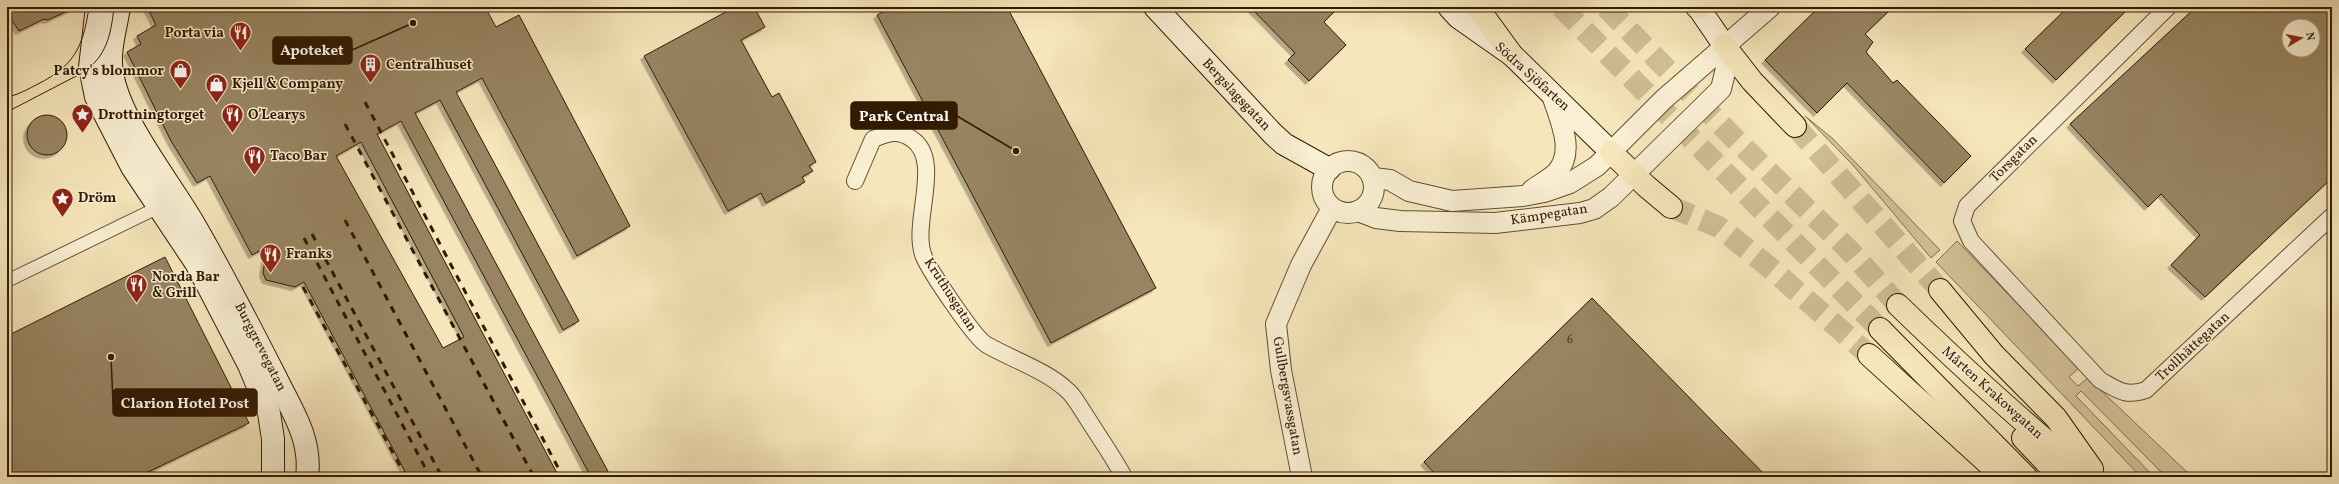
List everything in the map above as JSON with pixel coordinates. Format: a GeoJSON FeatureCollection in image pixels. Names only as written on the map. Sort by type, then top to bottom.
{"type":"FeatureCollection","features":[{"type":"Feature","properties":{"kind":"highway"},"geometry":{"type":"LineString","coordinates":[[1477,7],[1512,55]]}},
{"type":"Feature","properties":{"kind":"highway"},"geometry":{"type":"LineString","coordinates":[[1724,45],[1752,81],[1796,126]]}},
{"type":"Feature","properties":{"kind":"highway"},"geometry":{"type":"LineString","coordinates":[[1611,152],[1671,207]]}},
{"type":"Feature","properties":{"kind":"highway"},"geometry":{"type":"LineString","coordinates":[[1940,290],[1994,355],[2056,418],[2097,477]]}},
{"type":"Feature","properties":{"kind":"highway","name":"Mårten Krakowgatan"},"geometry":{"type":"LineString","coordinates":[[1898,304],[1976,382],[2040,438],[2090,477]]}},
{"type":"Feature","properties":{"kind":"highway"},"geometry":{"type":"LineString","coordinates":[[1880,329],[2026,477]]}},
{"type":"Feature","properties":{"kind":"highway"},"geometry":{"type":"LineString","coordinates":[[1869,355],[2003,477]]}},
{"type":"Feature","properties":{"kind":"highway"},"geometry":{"type":"LineString","coordinates":[[1976,382],[2032,448],[2060,477]]}},
{"type":"Feature","properties":{"kind":"main road"},"geometry":{"type":"LineString","coordinates":[[97,7],[90,67],[94,92],[132,167],[159,207]]}},
{"type":"Feature","properties":{"kind":"main road"},"geometry":{"type":"LineString","coordinates":[[119,7],[111,55],[111,72],[115,87],[141,140],[181,203]]}},
{"type":"Feature","properties":{"kind":"main road","name":"Bergslagsgatan"},"geometry":{"type":"LineString","coordinates":[[1155,7],[1272,134],[1284,144],[1328,169]]}},
{"type":"Feature","properties":{"kind":"main road","name":"Södra Sjöfarten"},"geometry":{"type":"LineString","coordinates":[[1449,7],[1458,17],[1512,55],[1611,152]]}},
{"type":"Feature","properties":{"kind":"main road"},"geometry":{"type":"LineString","coordinates":[[1698,7],[1724,45]]}},
{"type":"Feature","properties":{"kind":"main road","name":"Burggrevegatan"},"geometry":{"type":"LineString","coordinates":[[181,203],[233,293],[298,421],[308,447],[307,477]]}},
{"type":"Feature","properties":{"kind":"main road","name":"Burggrevegatan"},"geometry":{"type":"LineString","coordinates":[[159,207],[196,263],[264,398],[272,425],[272,477]]}},
{"type":"Feature","properties":{"kind":"street","name":"Torsgatan"},"geometry":{"type":"LineString","coordinates":[[2049,322],[1971,241],[1964,229],[1963,214],[1967,206],[2168,7]]}},
{"type":"Feature","properties":{"kind":"street","name":"Kämpegatan"},"geometry":{"type":"LineString","coordinates":[[1374,178],[1390,180],[1409,191],[1452,201],[1523,196],[1544,192],[1570,183],[1597,166],[1664,99],[1764,9]]}},
{"type":"Feature","properties":{"kind":"street","name":"Kämpegatan"},"geometry":{"type":"LineString","coordinates":[[1358,211],[1376,218],[1400,221],[1479,223],[1546,219],[1594,209],[1611,197],[1721,89],[1726,68],[1724,45]]}},
{"type":"Feature","properties":{"kind":"street","name":"Kämpegatan"},"geometry":{"type":"LineString","coordinates":[[1523,196],[1557,172],[1565,156],[1561,123],[1552,95]]}},
{"type":"Feature","properties":{"kind":"street","name":"Kruthusgatan"},"geometry":{"type":"LineString","coordinates":[[855,181],[873,139],[889,132],[903,132],[917,142],[926,159],[926,175],[919,232],[924,257],[970,329],[985,345],[1018,359],[1069,391],[1124,477]]}},
{"type":"Feature","properties":{"kind":"street"},"geometry":{"type":"LineString","coordinates":[[1356,161],[1367,167],[1374,178],[1374,196],[1367,206],[1358,211],[1342,212],[1332,208],[1325,200],[1322,189],[1323,179],[1328,169],[1338,162],[1356,161]]}},
{"type":"Feature","properties":{"kind":"street"},"geometry":{"type":"LineString","coordinates":[[7,281],[159,207],[181,203]]}},
{"type":"Feature","properties":{"kind":"street","name":"Gullbergsvassgatan"},"geometry":{"type":"LineString","coordinates":[[1302,477],[1280,370],[1276,324],[1301,265],[1332,208]]}},
{"type":"Feature","properties":{"kind":"street","name":"Trollhättegatan"},"geometry":{"type":"LineString","coordinates":[[2049,322],[2100,380],[2120,391],[2132,395],[2146,390],[2332,216]]}},
{"type":"Feature","properties":{"kind":"shaded area"},"geometry":{"type":"Polygon","coordinates":[[[1805,116],[1832,138],[1940,250],[1931,258],[1852,164],[1805,116]]]}},
{"type":"Feature","properties":{"kind":"shaded area"},"geometry":{"type":"Polygon","coordinates":[[[1957,241],[2079,368],[2069,377],[2078,386],[2088,378],[2192,477],[2166,477],[2081,391],[2076,396],[2154,477],[2141,477],[1936,262],[1957,241]]]}},
{"type":"Feature","properties":{"kind":"building"},"geometry":{"type":"Polygon","coordinates":[[[7,7],[76,7],[48,20],[44,19],[19,31],[7,13],[7,7]]]}},
{"type":"Feature","properties":{"kind":"building"},"geometry":{"type":"Polygon","coordinates":[[[147,7],[485,7],[496,27],[519,15],[630,226],[577,256],[482,78],[456,92],[579,321],[563,330],[440,100],[415,113],[611,477],[591,477],[401,121],[377,134],[559,477],[408,477],[304,282],[295,287],[266,280],[263,273],[267,247],[252,255],[210,176],[197,183],[171,141],[127,52],[141,44],[137,36],[156,25],[147,7]],[[361,142],[336,156],[443,348],[464,337],[361,142]]]}},
{"type":"Feature","properties":{"kind":"building"},"geometry":{"type":"Polygon","coordinates":[[[735,7],[754,7],[765,27],[741,40],[772,97],[779,93],[816,162],[809,166],[813,171],[802,177],[805,182],[766,203],[761,193],[728,211],[644,56],[735,7]]]}},
{"type":"Feature","properties":{"kind":"building"},"geometry":{"type":"Polygon","coordinates":[[[892,7],[1007,7],[1156,288],[1051,343],[877,15],[892,7]]]}},
{"type":"Feature","properties":{"kind":"building"},"geometry":{"type":"Polygon","coordinates":[[[1250,7],[1339,7],[1324,22],[1346,45],[1309,81],[1288,60],[1295,53],[1250,7]]]}},
{"type":"Feature","properties":{"kind":"building"},"geometry":{"type":"Polygon","coordinates":[[[1819,7],[1893,7],[1865,34],[1873,42],[1866,52],[1893,83],[1897,80],[1971,156],[1944,183],[1847,83],[1817,113],[1765,60],[1819,7]]]}},
{"type":"Feature","properties":{"kind":"building"},"geometry":{"type":"Polygon","coordinates":[[[2068,7],[2130,7],[2056,80],[2025,49],[2068,7]]]}},
{"type":"Feature","properties":{"kind":"building"},"geometry":{"type":"Polygon","coordinates":[[[2196,7],[2332,7],[2332,178],[2205,297],[2171,265],[2200,235],[2161,194],[2148,207],[2070,124],[2196,7]]]}},
{"type":"Feature","properties":{"kind":"building"},"geometry":{"type":"Polygon","coordinates":[[[47,115],[58,118],[64,124],[67,135],[64,146],[58,152],[47,155],[36,152],[30,146],[27,135],[30,124],[36,118],[47,115]]]}},
{"type":"Feature","properties":{"kind":"building"},"geometry":{"type":"Polygon","coordinates":[[[165,257],[249,423],[138,477],[7,477],[7,336],[165,257]]]}},
{"type":"Feature","properties":{"kind":"building"},"geometry":{"type":"Polygon","coordinates":[[[1592,298],[1767,477],[1438,477],[1424,462],[1592,298]]]}},
{"type":"Feature","properties":{"kind":"tunnel"},"geometry":{"type":"LineString","coordinates":[[1561,7],[1880,329]]}},
{"type":"Feature","properties":{"kind":"tunnel"},"geometry":{"type":"LineString","coordinates":[[1606,7],[1735,139],[1852,253],[1898,305]]}},
{"type":"Feature","properties":{"kind":"tunnel"},"geometry":{"type":"LineString","coordinates":[[1795,126],[1940,290]]}},
{"type":"Feature","properties":{"kind":"tunnel"},"geometry":{"type":"LineString","coordinates":[[1671,207],[1719,227],[1768,266],[1869,355]]}},
{"type":"Feature","properties":{"kind":"tram line"},"geometry":{"type":"LineString","coordinates":[[7,97],[23,92],[51,77],[69,62],[80,44],[87,21],[89,7]]}},
{"type":"Feature","properties":{"kind":"tram line"},"geometry":{"type":"LineString","coordinates":[[7,112],[82,73],[90,67],[97,60],[106,44],[109,36],[114,7]]}},
{"type":"Feature","properties":{"kind":"railway"},"geometry":{"type":"LineString","coordinates":[[365,102],[563,477]]}},
{"type":"Feature","properties":{"kind":"railway"},"geometry":{"type":"LineString","coordinates":[[345,124],[534,477]]}},
{"type":"Feature","properties":{"kind":"railway"},"geometry":{"type":"LineString","coordinates":[[345,220],[482,477]]}},
{"type":"Feature","properties":{"kind":"railway"},"geometry":{"type":"LineString","coordinates":[[312,234],[442,477]]}},
{"type":"Feature","properties":{"kind":"railway"},"geometry":{"type":"LineString","coordinates":[[304,238],[430,477]]}},
{"type":"Feature","properties":{"kind":"railway"},"geometry":{"type":"LineString","coordinates":[[303,287],[406,477]]}},
{"type":"Feature","properties":{"kind":"place","name":"Apoteket"},"geometry":{"type":"Point","coordinates":[413,23]}},
{"type":"Feature","properties":{"kind":"place","name":"Porta via"},"geometry":{"type":"Point","coordinates":[240,52]}},
{"type":"Feature","properties":{"kind":"place","name":"Centralhuset"},"geometry":{"type":"Point","coordinates":[371,84]}},
{"type":"Feature","properties":{"kind":"place","name":"Patcy's blommor"},"geometry":{"type":"Point","coordinates":[180,90]}},
{"type":"Feature","properties":{"kind":"place","name":"Kjell & Company"},"geometry":{"type":"Point","coordinates":[216,104]}},
{"type":"Feature","properties":{"kind":"place","name":"Drottningtorget"},"geometry":{"type":"Point","coordinates":[83,134]}},
{"type":"Feature","properties":{"kind":"place","name":"O'Learys"},"geometry":{"type":"Point","coordinates":[232,134]}},
{"type":"Feature","properties":{"kind":"place","name":"Park Central"},"geometry":{"type":"Point","coordinates":[1016,151]}},
{"type":"Feature","properties":{"kind":"place","name":"Taco Bar"},"geometry":{"type":"Point","coordinates":[254,176]}},
{"type":"Feature","properties":{"kind":"place","name":"Dröm"},"geometry":{"type":"Point","coordinates":[62,218]}},
{"type":"Feature","properties":{"kind":"place","name":"Franks"},"geometry":{"type":"Point","coordinates":[271,274]}},
{"type":"Feature","properties":{"kind":"place","name":"Norda Bar & Grill"},"geometry":{"type":"Point","coordinates":[137,304]}},
{"type":"Feature","properties":{"kind":"place","name":"Clarion Hotel Post"},"geometry":{"type":"Point","coordinates":[111,357]}}]}
